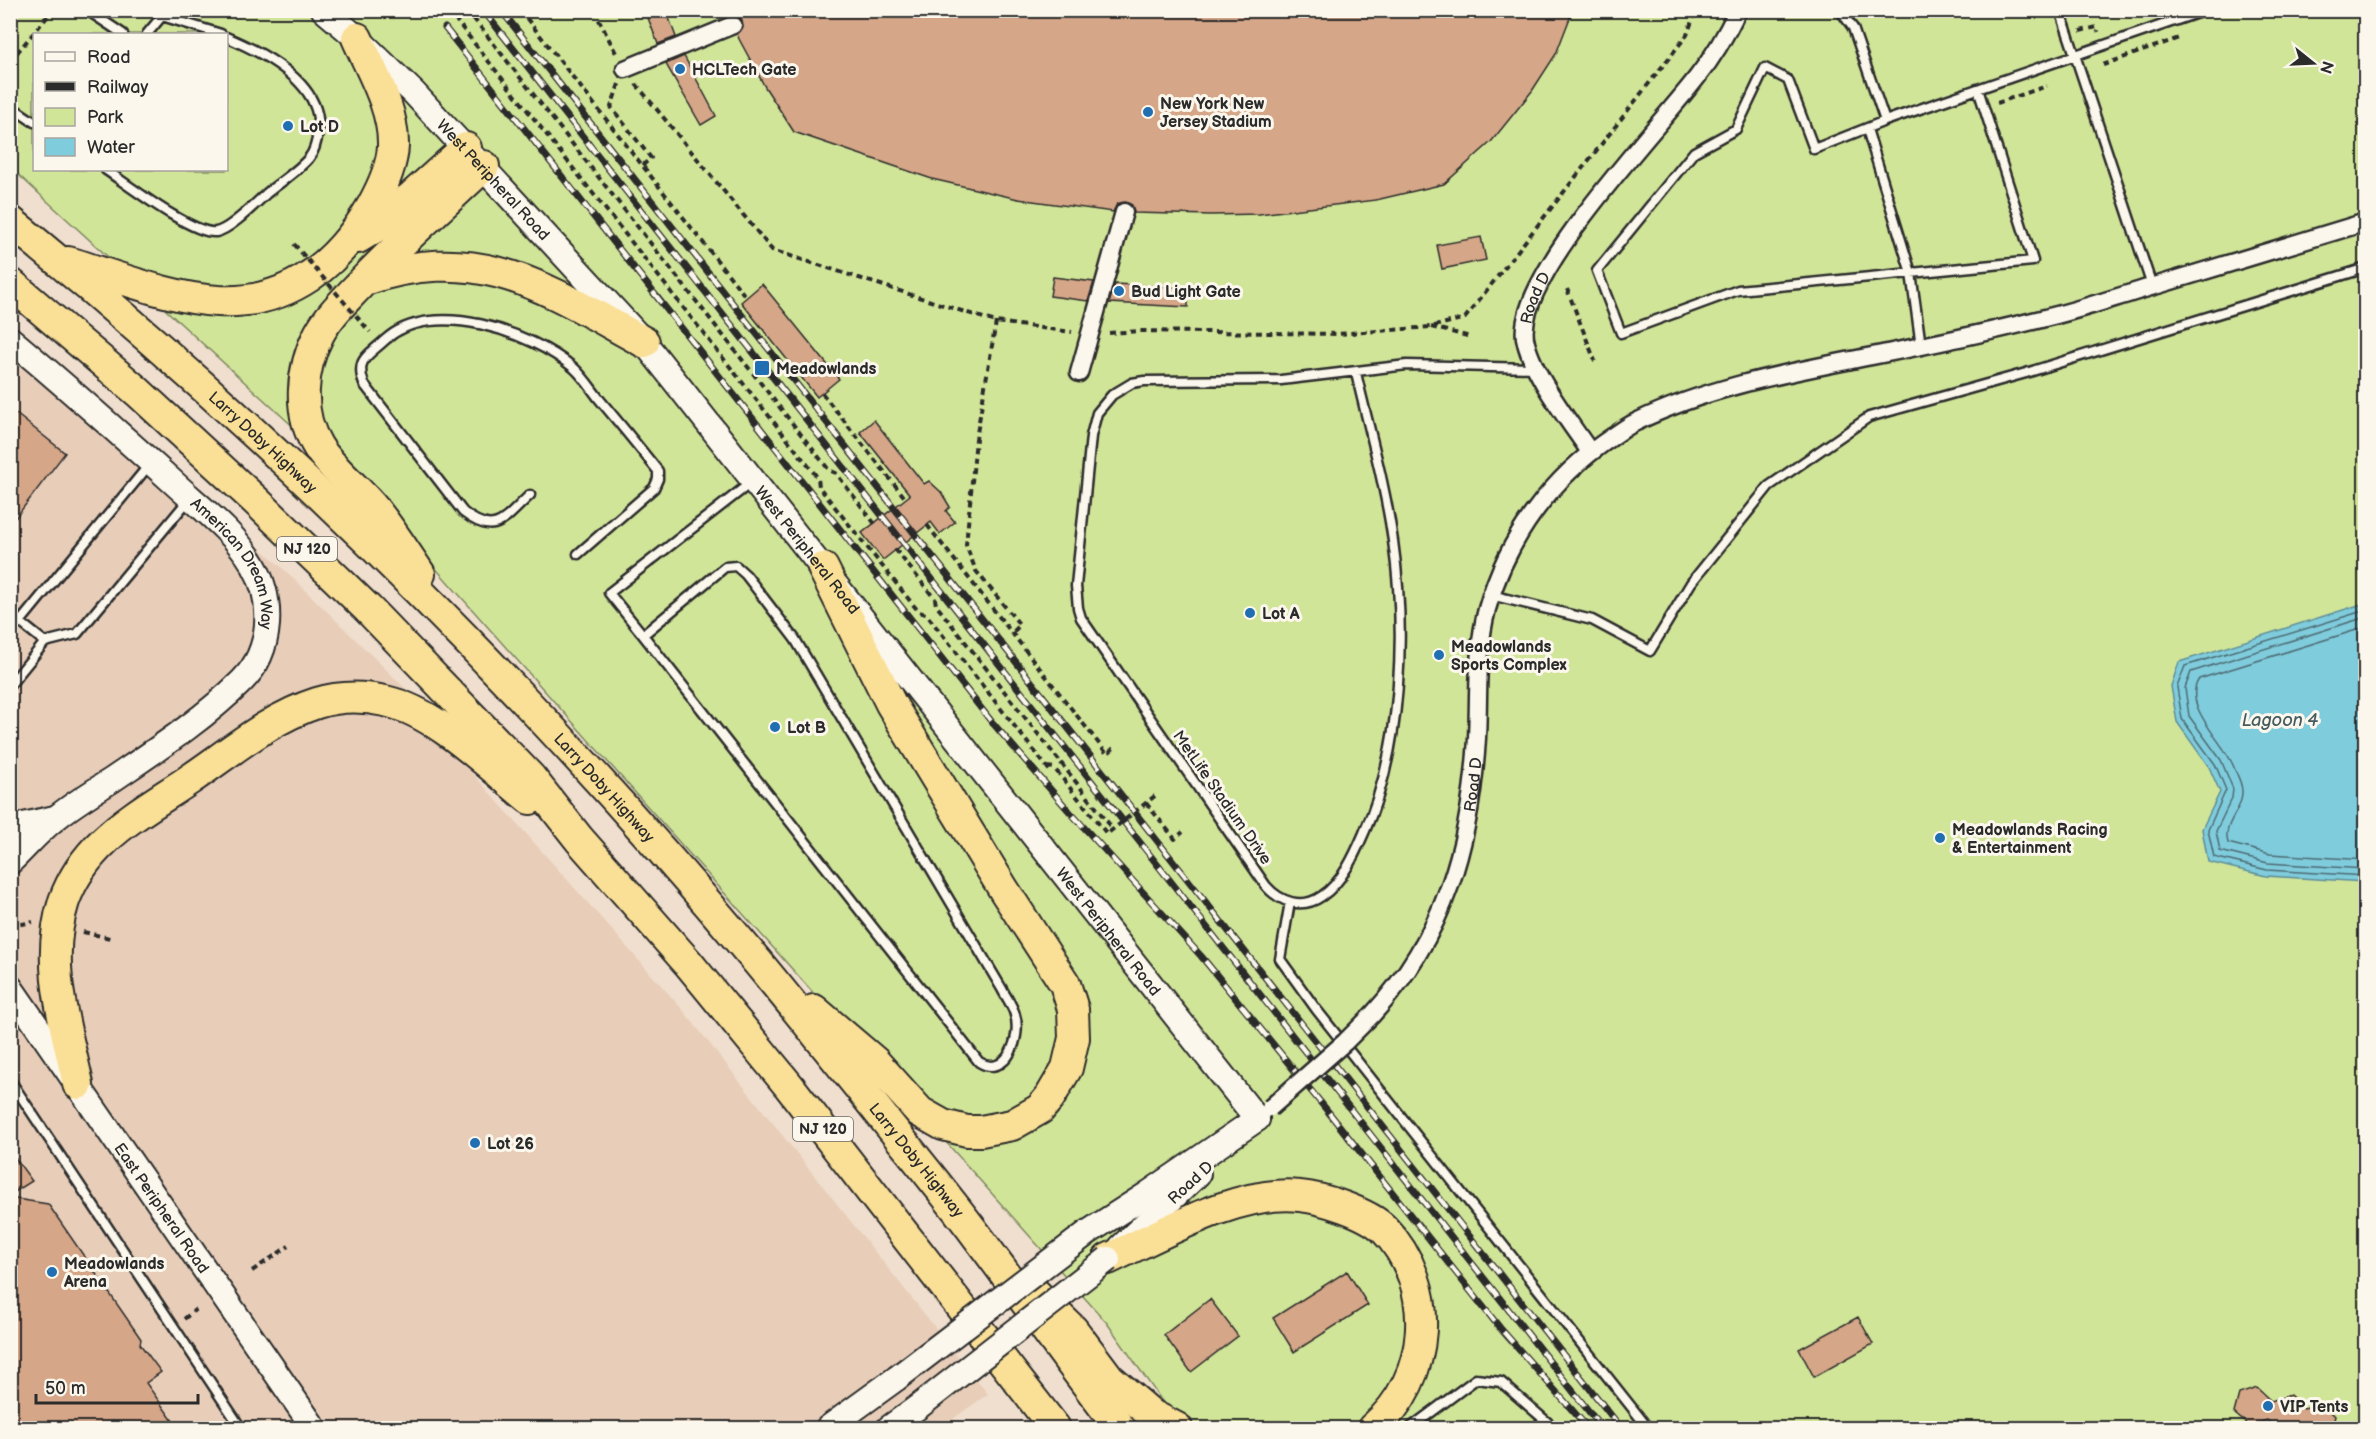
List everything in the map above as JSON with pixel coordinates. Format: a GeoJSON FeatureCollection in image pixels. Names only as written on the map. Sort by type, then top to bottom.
{"type":"FeatureCollection","features":[{"type":"Feature","properties":{"kind":"highway"},"geometry":{"type":"LineString","coordinates":[[343,248],[376,199],[390,165],[393,147],[387,111],[357,39]]}},
{"type":"Feature","properties":{"kind":"highway"},"geometry":{"type":"LineString","coordinates":[[58,260],[193,298],[220,301],[261,297],[301,282],[319,271],[343,248],[381,224],[475,157]]}},
{"type":"Feature","properties":{"kind":"highway"},"geometry":{"type":"LineString","coordinates":[[465,639],[376,510],[333,466],[318,447],[308,422],[303,394],[307,364],[327,321],[475,157]]}},
{"type":"Feature","properties":{"kind":"highway","name":"Larry Doby Highway"},"geometry":{"type":"LineString","coordinates":[[10,221],[179,365],[297,474],[465,639],[582,763],[757,961],[978,1237],[1054,1344],[1120,1428]]}},
{"type":"Feature","properties":{"kind":"highway"},"geometry":{"type":"LineString","coordinates":[[364,280],[399,270],[434,265],[468,266],[499,271],[541,286],[644,342]]}},
{"type":"Feature","properties":{"kind":"highway","name":"NJ 120"},"geometry":{"type":"LineString","coordinates":[[10,283],[196,445],[368,609],[531,778],[579,839],[689,964],[782,1077],[1054,1428]]}},
{"type":"Feature","properties":{"kind":"highway"},"geometry":{"type":"LineString","coordinates":[[757,961],[875,1062],[920,1112],[943,1125],[967,1131],[981,1131],[1012,1125],[1040,1109],[1050,1097],[1067,1068],[1072,1053],[1075,1024],[1065,984],[1004,890],[891,704],[823,568]]}},
{"type":"Feature","properties":{"kind":"highway"},"geometry":{"type":"LineString","coordinates":[[78,1084],[56,983],[54,954],[61,912],[78,873],[95,850],[116,831],[291,713],[319,702],[348,697],[387,702],[413,710],[440,727],[579,839]]}},
{"type":"Feature","properties":{"kind":"highway"},"geometry":{"type":"LineString","coordinates":[[1108,1259],[1221,1208],[1264,1196],[1301,1196],[1328,1203],[1358,1213],[1383,1228],[1401,1253],[1416,1284],[1420,1299],[1421,1334],[1410,1382],[1392,1410],[1374,1428]]}},
{"type":"Feature","properties":{"kind":"highway"},"geometry":{"type":"LineString","coordinates":[[978,1237],[1073,1330],[1109,1378],[1152,1415],[1177,1428]]}},
{"type":"Feature","properties":{"kind":"street","name":"West Peripheral Road"},"geometry":{"type":"LineString","coordinates":[[324,10],[357,39],[475,157],[644,342],[753,481],[1263,1114]]}},
{"type":"Feature","properties":{"kind":"street","name":"Road D"},"geometry":{"type":"LineString","coordinates":[[889,1428],[1108,1259],[1372,1015],[1398,984],[1425,941],[1448,893],[1469,819],[1473,793],[1482,637],[1491,595],[1511,550],[1530,516],[1548,493],[1590,452],[1549,392],[1537,368],[1527,344],[1524,325],[1528,311],[1543,276],[1576,225],[1699,75],[1723,39],[1738,10]]}},
{"type":"Feature","properties":{"kind":"street"},"geometry":{"type":"LineString","coordinates":[[625,69],[733,25]]}},
{"type":"Feature","properties":{"kind":"street"},"geometry":{"type":"LineString","coordinates":[[1079,373],[1124,213]]}},
{"type":"Feature","properties":{"kind":"street"},"geometry":{"type":"LineString","coordinates":[[1590,452],[1634,422],[1721,390],[1781,374],[1921,346],[2052,316],[2366,222]]}},
{"type":"Feature","properties":{"kind":"street","name":"American Dream Way"},"geometry":{"type":"LineString","coordinates":[[10,339],[151,462],[238,543],[254,566],[264,592],[267,614],[266,637],[257,662],[243,680],[208,710],[129,769],[55,818],[10,862]]}},
{"type":"Feature","properties":{"kind":"street"},"geometry":{"type":"LineString","coordinates":[[10,828],[55,818]]}},
{"type":"Feature","properties":{"kind":"street","name":"East Peripheral Road"},"geometry":{"type":"LineString","coordinates":[[10,987],[314,1428]]}},
{"type":"Feature","properties":{"kind":"street"},"geometry":{"type":"LineString","coordinates":[[828,1428],[1087,1233],[1263,1114]]}},
{"type":"Feature","properties":{"kind":"lane"},"geometry":{"type":"LineString","coordinates":[[87,10],[122,33]]}},
{"type":"Feature","properties":{"kind":"lane"},"geometry":{"type":"LineString","coordinates":[[1840,10],[1853,28],[1885,121]]}},
{"type":"Feature","properties":{"kind":"lane"},"geometry":{"type":"LineString","coordinates":[[2060,10],[2152,286]]}},
{"type":"Feature","properties":{"kind":"lane"},"geometry":{"type":"LineString","coordinates":[[1978,89],[2034,261],[1738,290],[1621,333],[1597,271],[1694,152],[1736,129],[1765,68],[1788,80],[1814,149],[1885,121],[2206,10]]}},
{"type":"Feature","properties":{"kind":"lane"},"geometry":{"type":"LineString","coordinates":[[148,33],[163,13],[218,33]]}},
{"type":"Feature","properties":{"kind":"lane"},"geometry":{"type":"LineString","coordinates":[[108,171],[175,216],[202,230],[217,232],[233,222],[310,157],[319,126],[318,114],[309,94],[290,75],[273,63],[228,38]]}},
{"type":"Feature","properties":{"kind":"lane"},"geometry":{"type":"LineString","coordinates":[[10,106],[33,121]]}},
{"type":"Feature","properties":{"kind":"lane"},"geometry":{"type":"LineString","coordinates":[[1867,129],[1911,273],[1921,346]]}},
{"type":"Feature","properties":{"kind":"lane"},"geometry":{"type":"LineString","coordinates":[[1491,595],[1592,621],[1650,651],[1691,583],[1768,486],[1869,417],[2037,369],[2366,268]]}},
{"type":"Feature","properties":{"kind":"lane"},"geometry":{"type":"LineString","coordinates":[[530,495],[498,524],[486,526],[463,512],[364,384],[359,371],[362,361],[395,331],[415,323],[438,320],[481,324],[529,340],[575,369],[658,471],[658,479],[654,488],[578,555]]}},
{"type":"Feature","properties":{"kind":"lane","name":"MetLife Stadium Drive"},"geometry":{"type":"LineString","coordinates":[[1290,902],[1272,893],[1266,886],[1081,618],[1076,586],[1091,436],[1097,414],[1121,388],[1144,381],[1281,380],[1407,365],[1537,368]]}},
{"type":"Feature","properties":{"kind":"lane"},"geometry":{"type":"LineString","coordinates":[[1356,372],[1393,541],[1399,625],[1394,710],[1384,777],[1370,821],[1360,843],[1345,870],[1329,891],[1311,902],[1290,902],[1280,959],[1324,1018],[1648,1428]]}},
{"type":"Feature","properties":{"kind":"lane"},"geometry":{"type":"LineString","coordinates":[[20,622],[151,462]]}},
{"type":"Feature","properties":{"kind":"lane"},"geometry":{"type":"LineString","coordinates":[[643,635],[725,567],[736,566],[747,575],[795,639],[1016,1016],[1017,1033],[1005,1060],[998,1066],[987,1067],[979,1062],[609,593],[753,481]]}},
{"type":"Feature","properties":{"kind":"lane"},"geometry":{"type":"LineString","coordinates":[[10,685],[45,642],[77,634],[190,497]]}},
{"type":"Feature","properties":{"kind":"lane"},"geometry":{"type":"LineString","coordinates":[[10,614],[45,642]]}},
{"type":"Feature","properties":{"kind":"lane"},"geometry":{"type":"LineString","coordinates":[[10,1080],[241,1428]]}},
{"type":"Feature","properties":{"kind":"lane"},"geometry":{"type":"LineString","coordinates":[[1410,1428],[1476,1379],[1501,1382],[1554,1428]]}},
{"type":"Feature","properties":{"kind":"path"},"geometry":{"type":"LineString","coordinates":[[34,33],[53,10]]}},
{"type":"Feature","properties":{"kind":"path"},"geometry":{"type":"LineString","coordinates":[[448,10],[818,478],[825,482]]}},
{"type":"Feature","properties":{"kind":"path"},"geometry":{"type":"LineString","coordinates":[[467,10],[875,524]]}},
{"type":"Feature","properties":{"kind":"path"},"geometry":{"type":"LineString","coordinates":[[520,10],[746,297]]}},
{"type":"Feature","properties":{"kind":"path"},"geometry":{"type":"LineString","coordinates":[[594,10],[625,69],[772,250],[996,322],[1090,335],[1140,331],[1338,334],[1431,327],[1464,318],[1687,35],[1696,10]]}},
{"type":"Feature","properties":{"kind":"path"},"geometry":{"type":"LineString","coordinates":[[2080,31],[2097,27]]}},
{"type":"Feature","properties":{"kind":"path"},"geometry":{"type":"LineString","coordinates":[[10,61],[33,34]]}},
{"type":"Feature","properties":{"kind":"path"},"geometry":{"type":"LineString","coordinates":[[2103,65],[2179,38]]}},
{"type":"Feature","properties":{"kind":"path"},"geometry":{"type":"LineString","coordinates":[[625,69],[611,107],[651,158],[643,165]]}},
{"type":"Feature","properties":{"kind":"path"},"geometry":{"type":"LineString","coordinates":[[1985,107],[2047,86]]}},
{"type":"Feature","properties":{"kind":"path"},"geometry":{"type":"LineString","coordinates":[[294,244],[370,332]]}},
{"type":"Feature","properties":{"kind":"path"},"geometry":{"type":"LineString","coordinates":[[1568,289],[1596,361]]}},
{"type":"Feature","properties":{"kind":"path"},"geometry":{"type":"LineString","coordinates":[[996,322],[976,439],[966,545],[976,571],[1020,625],[1012,633]]}},
{"type":"Feature","properties":{"kind":"path"},"geometry":{"type":"LineString","coordinates":[[1431,327],[1471,337]]}},
{"type":"Feature","properties":{"kind":"path"},"geometry":{"type":"LineString","coordinates":[[822,393],[906,498]]}},
{"type":"Feature","properties":{"kind":"path"},"geometry":{"type":"LineString","coordinates":[[830,470],[830,478]]}},
{"type":"Feature","properties":{"kind":"path"},"geometry":{"type":"LineString","coordinates":[[818,478],[819,487],[869,550],[919,612],[926,614]]}},
{"type":"Feature","properties":{"kind":"path"},"geometry":{"type":"LineString","coordinates":[[927,525],[1107,753],[1116,746]]}},
{"type":"Feature","properties":{"kind":"path"},"geometry":{"type":"LineString","coordinates":[[895,549],[935,599],[936,605],[1113,829]]}},
{"type":"Feature","properties":{"kind":"path"},"geometry":{"type":"LineString","coordinates":[[929,603],[936,605]]}},
{"type":"Feature","properties":{"kind":"path"},"geometry":{"type":"LineString","coordinates":[[924,607],[926,614],[1049,769],[1054,768],[1107,834],[1156,795]]}},
{"type":"Feature","properties":{"kind":"path"},"geometry":{"type":"LineString","coordinates":[[1146,803],[1174,839],[1183,832]]}},
{"type":"Feature","properties":{"kind":"path"},"geometry":{"type":"LineString","coordinates":[[10,927],[38,923]]}},
{"type":"Feature","properties":{"kind":"path"},"geometry":{"type":"LineString","coordinates":[[76,931],[110,938]]}},
{"type":"Feature","properties":{"kind":"path"},"geometry":{"type":"LineString","coordinates":[[252,1270],[289,1246]]}},
{"type":"Feature","properties":{"kind":"shaded area"},"geometry":{"type":"Polygon","coordinates":[[[10,323],[176,470],[291,576],[416,699],[466,766],[683,1010],[988,1394],[940,1428],[11,1428],[10,323]]]}},
{"type":"Feature","properties":{"kind":"green space","name":"Meadowlands Sports Complex"},"geometry":{"type":"Polygon","coordinates":[[[10,11],[2365,11],[2365,1428],[1181,1428],[1107,1323],[382,508],[11,168],[10,11]]]}},
{"type":"Feature","properties":{"kind":"water","name":"Lagoon 4"},"geometry":{"type":"Polygon","coordinates":[[[2365,603],[2365,882],[2266,876],[2208,862],[2202,829],[2220,792],[2209,767],[2177,722],[2171,686],[2179,662],[2365,603]]]}},
{"type":"Feature","properties":{"kind":"building"},"geometry":{"type":"Polygon","coordinates":[[[645,10],[666,10],[676,37],[658,44],[645,10]]]}},
{"type":"Feature","properties":{"kind":"building","name":"New York New Jersey Stadium"},"geometry":{"type":"Polygon","coordinates":[[[728,10],[1573,10],[1556,54],[1532,91],[1491,142],[1444,184],[1376,200],[1259,214],[1211,215],[1134,213],[1132,205],[1126,202],[1117,204],[1113,212],[1018,199],[932,179],[794,132],[765,87],[739,39],[737,34],[743,27],[742,21],[739,16],[730,15],[728,10]]]}},
{"type":"Feature","properties":{"kind":"building"},"geometry":{"type":"Polygon","coordinates":[[[684,56],[716,116],[701,125],[666,64],[684,56]]]}},
{"type":"Feature","properties":{"kind":"building"},"geometry":{"type":"Polygon","coordinates":[[[1481,237],[1486,260],[1442,269],[1437,245],[1481,237]]]}},
{"type":"Feature","properties":{"kind":"building"},"geometry":{"type":"Polygon","coordinates":[[[1053,277],[1094,282],[1088,301],[1050,296],[1053,277]]]}},
{"type":"Feature","properties":{"kind":"building"},"geometry":{"type":"Polygon","coordinates":[[[762,284],[839,379],[817,397],[741,302],[762,284]]]}},
{"type":"Feature","properties":{"kind":"building"},"geometry":{"type":"Polygon","coordinates":[[[1115,284],[1188,288],[1188,307],[1109,303],[1115,284]]]}},
{"type":"Feature","properties":{"kind":"building"},"geometry":{"type":"Polygon","coordinates":[[[10,409],[65,453],[10,525],[10,409]]]}},
{"type":"Feature","properties":{"kind":"building"},"geometry":{"type":"Polygon","coordinates":[[[874,420],[924,484],[929,481],[941,492],[950,507],[946,511],[955,522],[940,534],[931,522],[883,560],[862,533],[910,495],[860,432],[874,420]]]}},
{"type":"Feature","properties":{"kind":"building"},"geometry":{"type":"Polygon","coordinates":[[[10,1151],[32,1181],[10,1195],[10,1151]]]}},
{"type":"Feature","properties":{"kind":"building","name":"Meadowlands Arena"},"geometry":{"type":"Polygon","coordinates":[[[10,1198],[48,1204],[141,1339],[140,1344],[161,1372],[146,1383],[178,1428],[10,1428],[10,1198]]]}},
{"type":"Feature","properties":{"kind":"building"},"geometry":{"type":"Polygon","coordinates":[[[1347,1271],[1368,1305],[1294,1352],[1273,1318],[1347,1271]]]}},
{"type":"Feature","properties":{"kind":"building"},"geometry":{"type":"Polygon","coordinates":[[[1210,1299],[1238,1336],[1191,1372],[1164,1335],[1210,1299]]]}},
{"type":"Feature","properties":{"kind":"building"},"geometry":{"type":"Polygon","coordinates":[[[1858,1317],[1873,1344],[1814,1377],[1799,1349],[1858,1317]]]}},
{"type":"Feature","properties":{"kind":"building","name":"VIP Tents"},"geometry":{"type":"Polygon","coordinates":[[[2257,1388],[2271,1401],[2290,1395],[2304,1408],[2322,1403],[2335,1416],[2332,1428],[2276,1428],[2267,1420],[2249,1426],[2234,1413],[2239,1394],[2257,1388]]]}},
{"type":"Feature","properties":{"kind":"railway"},"geometry":{"type":"LineString","coordinates":[[483,10],[1602,1428]]}},
{"type":"Feature","properties":{"kind":"railway"},"geometry":{"type":"LineString","coordinates":[[501,10],[1621,1428]]}},
{"type":"Feature","properties":{"kind":"railway"},"geometry":{"type":"LineString","coordinates":[[445,28],[991,721],[1201,956],[1500,1328],[1588,1428]]}},
{"type":"Feature","properties":{"kind":"place","name":"HCLTech Gate"},"geometry":{"type":"Point","coordinates":[680,69]}},
{"type":"Feature","properties":{"kind":"place","name":"New York New Jersey Stadium"},"geometry":{"type":"Point","coordinates":[1148,112]}},
{"type":"Feature","properties":{"kind":"place","name":"Lot D"},"geometry":{"type":"Point","coordinates":[288,126]}},
{"type":"Feature","properties":{"kind":"place","name":"Bud Light Gate"},"geometry":{"type":"Point","coordinates":[1119,291]}},
{"type":"Feature","properties":{"kind":"place","name":"Meadowlands"},"geometry":{"type":"Point","coordinates":[762,368]}},
{"type":"Feature","properties":{"kind":"place","name":"Lot A"},"geometry":{"type":"Point","coordinates":[1250,613]}},
{"type":"Feature","properties":{"kind":"place","name":"Meadowlands Sports Complex"},"geometry":{"type":"Point","coordinates":[1439,655]}},
{"type":"Feature","properties":{"kind":"place","name":"Lot B"},"geometry":{"type":"Point","coordinates":[775,727]}},
{"type":"Feature","properties":{"kind":"place","name":"Meadowlands Racing & Entertainment"},"geometry":{"type":"Point","coordinates":[1940,838]}},
{"type":"Feature","properties":{"kind":"place","name":"Lot 26"},"geometry":{"type":"Point","coordinates":[475,1143]}},
{"type":"Feature","properties":{"kind":"place","name":"Meadowlands Arena"},"geometry":{"type":"Point","coordinates":[52,1272]}},
{"type":"Feature","properties":{"kind":"place","name":"VIP Tents"},"geometry":{"type":"Point","coordinates":[2268,1406]}}]}
